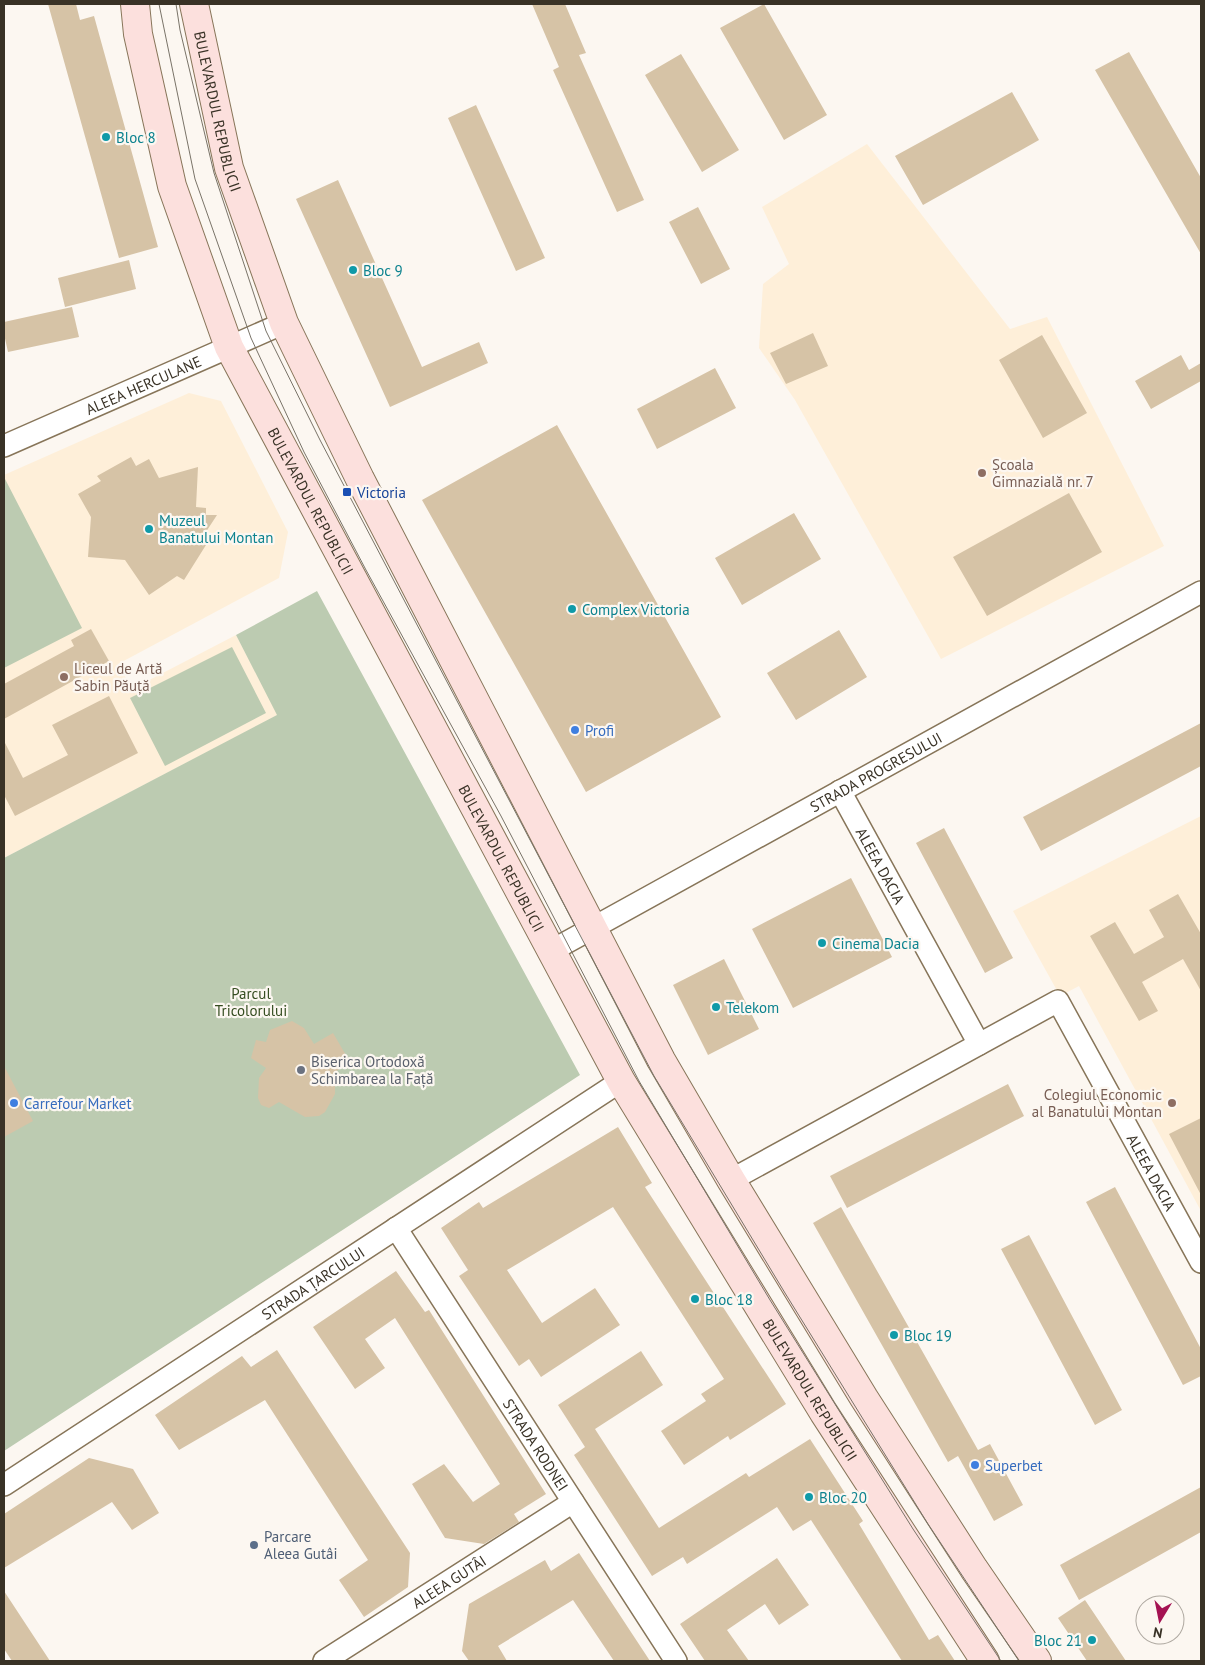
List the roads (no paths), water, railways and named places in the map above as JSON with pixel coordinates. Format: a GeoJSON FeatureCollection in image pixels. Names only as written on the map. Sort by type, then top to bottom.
{"type":"FeatureCollection","features":[{"type":"Feature","properties":{"kind":"main road","name":"BULEVARDUL REPUBLICII"},"geometry":{"type":"LineString","coordinates":[[135,4],[138,34],[172,186],[229,347],[621,1081],[824,1413],[985,1661]]}},
{"type":"Feature","properties":{"kind":"main road","name":"BULEVARDUL REPUBLICII"},"geometry":{"type":"LineString","coordinates":[[194,4],[230,168],[284,323],[360,479],[661,1060],[731,1180],[864,1398],[974,1569],[1037,1661]]}},
{"type":"Feature","properties":{"kind":"street","name":"ALEEA HERCULANE"},"geometry":{"type":"LineString","coordinates":[[4,446],[284,323]]}},
{"type":"Feature","properties":{"kind":"street","name":"STRADA PROGRESULUI"},"geometry":{"type":"LineString","coordinates":[[551,951],[1201,592]]}},
{"type":"Feature","properties":{"kind":"street","name":"ALEEA DACIA"},"geometry":{"type":"LineString","coordinates":[[840,791],[980,1044]]}},
{"type":"Feature","properties":{"kind":"street","name":"ALEEA DACIA"},"geometry":{"type":"LineString","coordinates":[[731,1180],[1058,1002],[1200,1256]]}},
{"type":"Feature","properties":{"kind":"street","name":"STRADA ȚARCULUI"},"geometry":{"type":"LineString","coordinates":[[4,1485],[621,1081]]}},
{"type":"Feature","properties":{"kind":"street","name":"STRADA RODNEI"},"geometry":{"type":"LineString","coordinates":[[396,1228],[676,1661]]}},
{"type":"Feature","properties":{"kind":"street","name":"ALEEA GUTÂI"},"geometry":{"type":"LineString","coordinates":[[324,1661],[573,1502]]}},
{"type":"Feature","properties":{"kind":"tram line"},"geometry":{"type":"LineString","coordinates":[[159,4],[195,179],[251,338],[304,452],[366,570],[501,816],[639,1081],[770,1300],[913,1529],[1001,1661]]}},
{"type":"Feature","properties":{"kind":"tram line"},"geometry":{"type":"LineString","coordinates":[[176,4],[180,30],[214,173],[266,331],[320,440],[654,1076],[928,1524],[1019,1661]]}},
{"type":"Feature","properties":{"kind":"place","name":"Bloc 8"},"geometry":{"type":"Point","coordinates":[106,137]}},
{"type":"Feature","properties":{"kind":"place","name":"Bloc 9"},"geometry":{"type":"Point","coordinates":[353,270]}},
{"type":"Feature","properties":{"kind":"place","name":"Școala Gimnazială nr. 7"},"geometry":{"type":"Point","coordinates":[982,473]}},
{"type":"Feature","properties":{"kind":"place","name":"Victoria"},"geometry":{"type":"Point","coordinates":[347,492]}},
{"type":"Feature","properties":{"kind":"place","name":"Muzeul Banatului Montan"},"geometry":{"type":"Point","coordinates":[149,529]}},
{"type":"Feature","properties":{"kind":"place","name":"Complex Victoria"},"geometry":{"type":"Point","coordinates":[572,609]}},
{"type":"Feature","properties":{"kind":"place","name":"Liceul de Artă Sabin Păuță"},"geometry":{"type":"Point","coordinates":[64,677]}},
{"type":"Feature","properties":{"kind":"place","name":"Profi"},"geometry":{"type":"Point","coordinates":[575,730]}},
{"type":"Feature","properties":{"kind":"place","name":"Cinema Dacia"},"geometry":{"type":"Point","coordinates":[822,943]}},
{"type":"Feature","properties":{"kind":"place","name":"Telekom"},"geometry":{"type":"Point","coordinates":[716,1007]}},
{"type":"Feature","properties":{"kind":"place","name":"Biserica Ortodoxă Schimbarea la Față"},"geometry":{"type":"Point","coordinates":[301,1070]}},
{"type":"Feature","properties":{"kind":"place","name":"Carrefour Market"},"geometry":{"type":"Point","coordinates":[14,1103]}},
{"type":"Feature","properties":{"kind":"place","name":"Colegiul Economic al Banatului Montan"},"geometry":{"type":"Point","coordinates":[1172,1103]}},
{"type":"Feature","properties":{"kind":"place","name":"Bloc 18"},"geometry":{"type":"Point","coordinates":[695,1299]}},
{"type":"Feature","properties":{"kind":"place","name":"Bloc 19"},"geometry":{"type":"Point","coordinates":[894,1335]}},
{"type":"Feature","properties":{"kind":"place","name":"Superbet"},"geometry":{"type":"Point","coordinates":[975,1465]}},
{"type":"Feature","properties":{"kind":"place","name":"Bloc 20"},"geometry":{"type":"Point","coordinates":[809,1497]}},
{"type":"Feature","properties":{"kind":"place","name":"Parcare Aleea Gutâi"},"geometry":{"type":"Point","coordinates":[254,1545]}},
{"type":"Feature","properties":{"kind":"place","name":"Bloc 21"},"geometry":{"type":"Point","coordinates":[1092,1640]}},
{"type":"Feature","properties":{"kind":"park label","name":"Parcul Tricolorului"},"geometry":{"type":"Point","coordinates":[251,1002]}}]}
